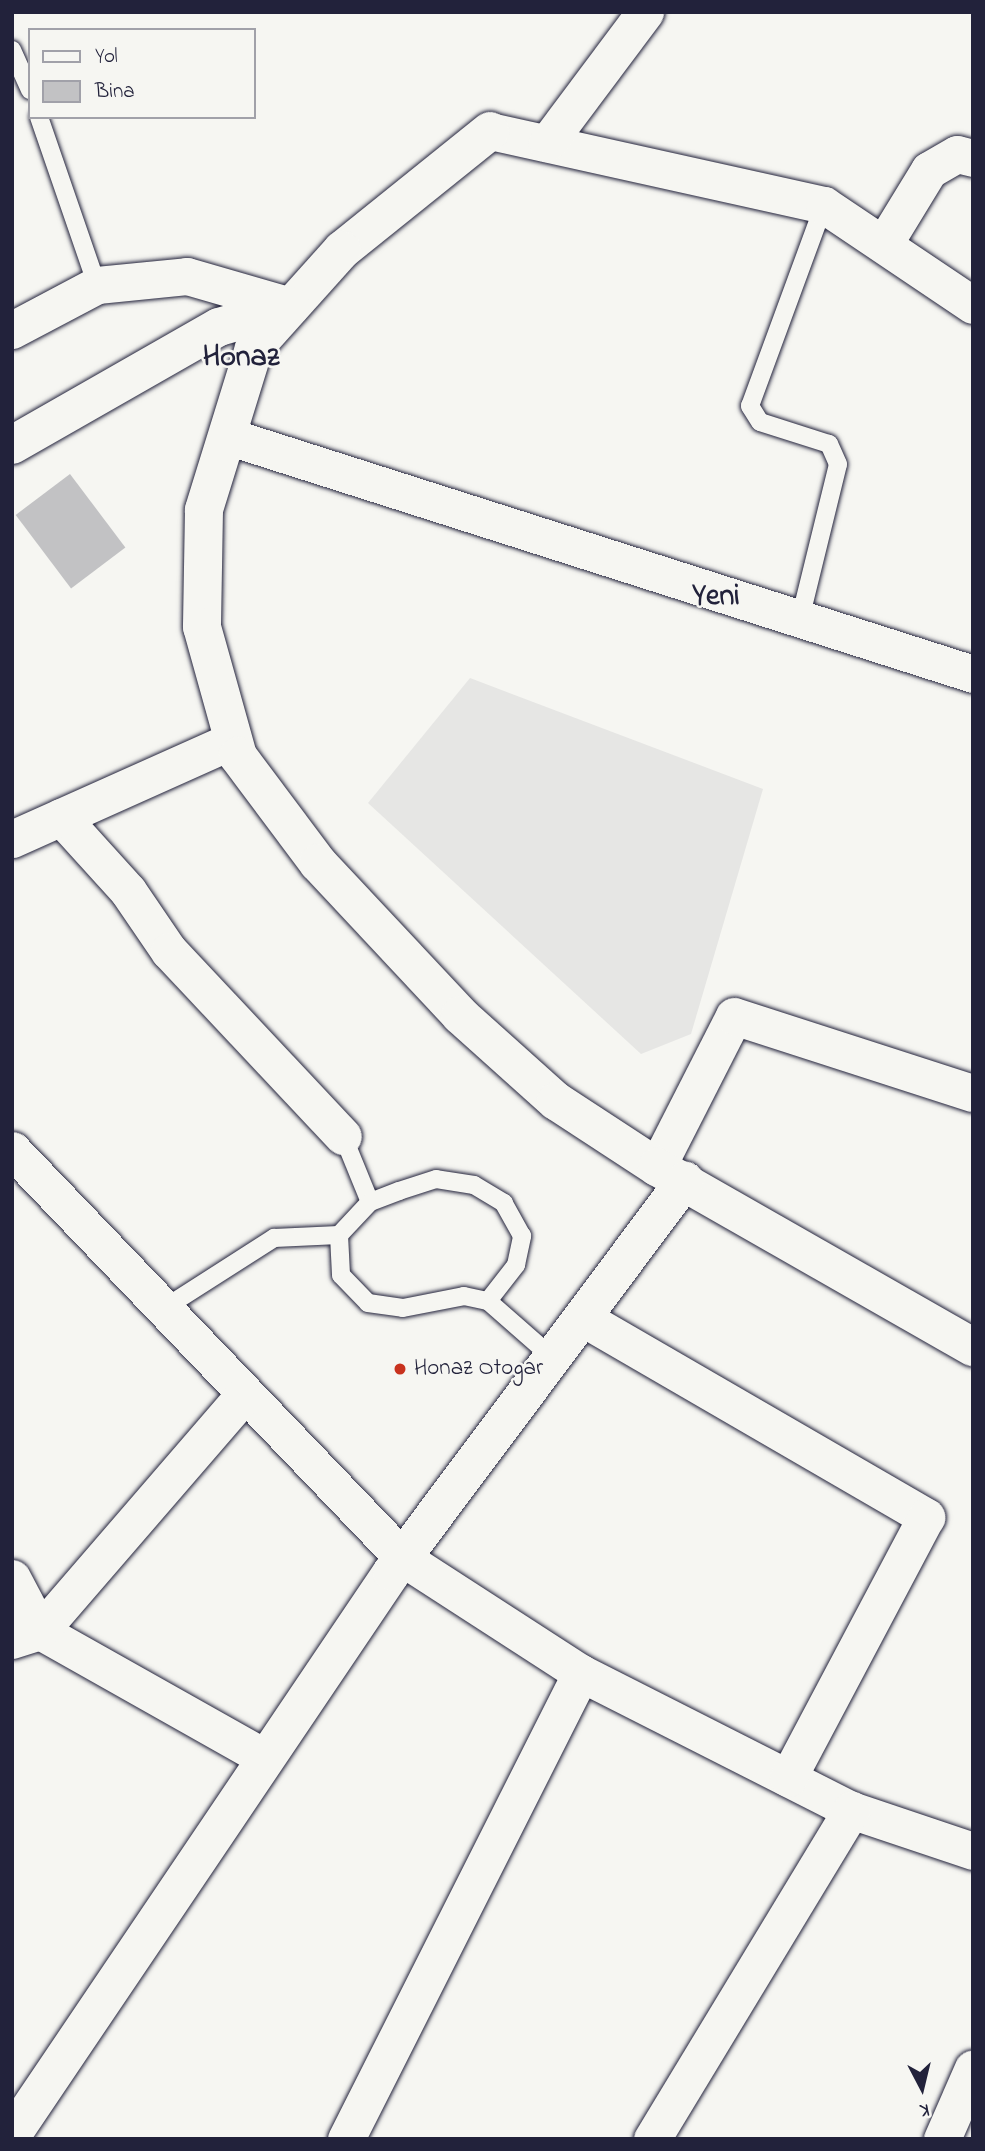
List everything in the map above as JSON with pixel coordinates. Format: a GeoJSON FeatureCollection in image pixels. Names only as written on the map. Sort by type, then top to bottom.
{"type":"FeatureCollection","features":[{"type":"Feature","properties":{"kind":"street"},"geometry":{"type":"LineString","coordinates":[[547,143],[645,12]]}},
{"type":"Feature","properties":{"kind":"street"},"geometry":{"type":"LineString","coordinates":[[973,305],[885,242],[824,205],[489,131],[342,250],[254,348],[204,510],[202,627],[238,756],[318,863],[460,1015],[555,1101],[671,1174],[973,1347]]}},
{"type":"Feature","properties":{"kind":"street"},"geometry":{"type":"LineString","coordinates":[[885,242],[929,170],[957,154],[973,158]]}},
{"type":"Feature","properties":{"kind":"street"},"geometry":{"type":"LineString","coordinates":[[12,330],[97,285],[187,276],[291,306]]}},
{"type":"Feature","properties":{"kind":"street"},"geometry":{"type":"LineString","coordinates":[[12,445],[219,327],[291,306]]}},
{"type":"Feature","properties":{"kind":"street"},"geometry":{"type":"LineString","coordinates":[[227,436],[801,615],[973,674]]}},
{"type":"Feature","properties":{"kind":"street"},"geometry":{"type":"LineString","coordinates":[[12,839],[233,740]]}},
{"type":"Feature","properties":{"kind":"street"},"geometry":{"type":"LineString","coordinates":[[61,817],[128,891],[169,951],[343,1136]]}},
{"type":"Feature","properties":{"kind":"street"},"geometry":{"type":"LineString","coordinates":[[12,2135],[264,1758],[403,1558],[583,1318],[671,1174],[734,1016],[973,1093]]}},
{"type":"Feature","properties":{"kind":"street"},"geometry":{"type":"LineString","coordinates":[[15,1159],[403,1558],[581,1673],[851,1810],[973,1851]]}},
{"type":"Feature","properties":{"kind":"street"},"geometry":{"type":"LineString","coordinates":[[583,1318],[926,1517],[788,1778]]}},
{"type":"Feature","properties":{"kind":"street"},"geometry":{"type":"LineString","coordinates":[[26,1635],[244,1395]]}},
{"type":"Feature","properties":{"kind":"street"},"geometry":{"type":"LineString","coordinates":[[12,1578],[26,1635],[264,1758]]}},
{"type":"Feature","properties":{"kind":"street"},"geometry":{"type":"LineString","coordinates":[[346,2139],[581,1673]]}},
{"type":"Feature","properties":{"kind":"street"},"geometry":{"type":"LineString","coordinates":[[652,2139],[851,1810]]}},
{"type":"Feature","properties":{"kind":"street"},"geometry":{"type":"LineString","coordinates":[[942,2139],[973,2068]]}},
{"type":"Feature","properties":{"kind":"lane"},"geometry":{"type":"LineString","coordinates":[[12,50],[28,86]]}},
{"type":"Feature","properties":{"kind":"lane"},"geometry":{"type":"LineString","coordinates":[[40,119],[97,285]]}},
{"type":"Feature","properties":{"kind":"lane"},"geometry":{"type":"LineString","coordinates":[[801,615],[838,464],[829,444],[760,422],[750,406],[824,205]]}},
{"type":"Feature","properties":{"kind":"lane"},"geometry":{"type":"LineString","coordinates":[[343,1136],[370,1202]]}},
{"type":"Feature","properties":{"kind":"lane"},"geometry":{"type":"LineString","coordinates":[[163,1309],[274,1238],[339,1235],[370,1202],[436,1179],[474,1185],[504,1203],[522,1236],[516,1265],[488,1301]]}},
{"type":"Feature","properties":{"kind":"lane"},"geometry":{"type":"LineString","coordinates":[[339,1235],[341,1275],[368,1303],[402,1308],[464,1296],[488,1301],[553,1358]]}},
{"type":"Feature","properties":{"kind":"shaded area"},"geometry":{"type":"Polygon","coordinates":[[[470,678],[763,789],[691,1034],[641,1054],[368,803],[470,678]]]}},
{"type":"Feature","properties":{"kind":"building"},"geometry":{"type":"Polygon","coordinates":[[[70,474],[125,547],[71,588],[16,515],[70,474]]]}},
{"type":"Feature","properties":{"kind":"place","name":"Honaz Otogar"},"geometry":{"type":"Point","coordinates":[400,1369]}},
{"type":"Feature","properties":{"kind":"district","name":"Honaz"},"geometry":{"type":"Point","coordinates":[241,358]}},
{"type":"Feature","properties":{"kind":"district","name":"Yeni"},"geometry":{"type":"Point","coordinates":[716,597]}}]}
